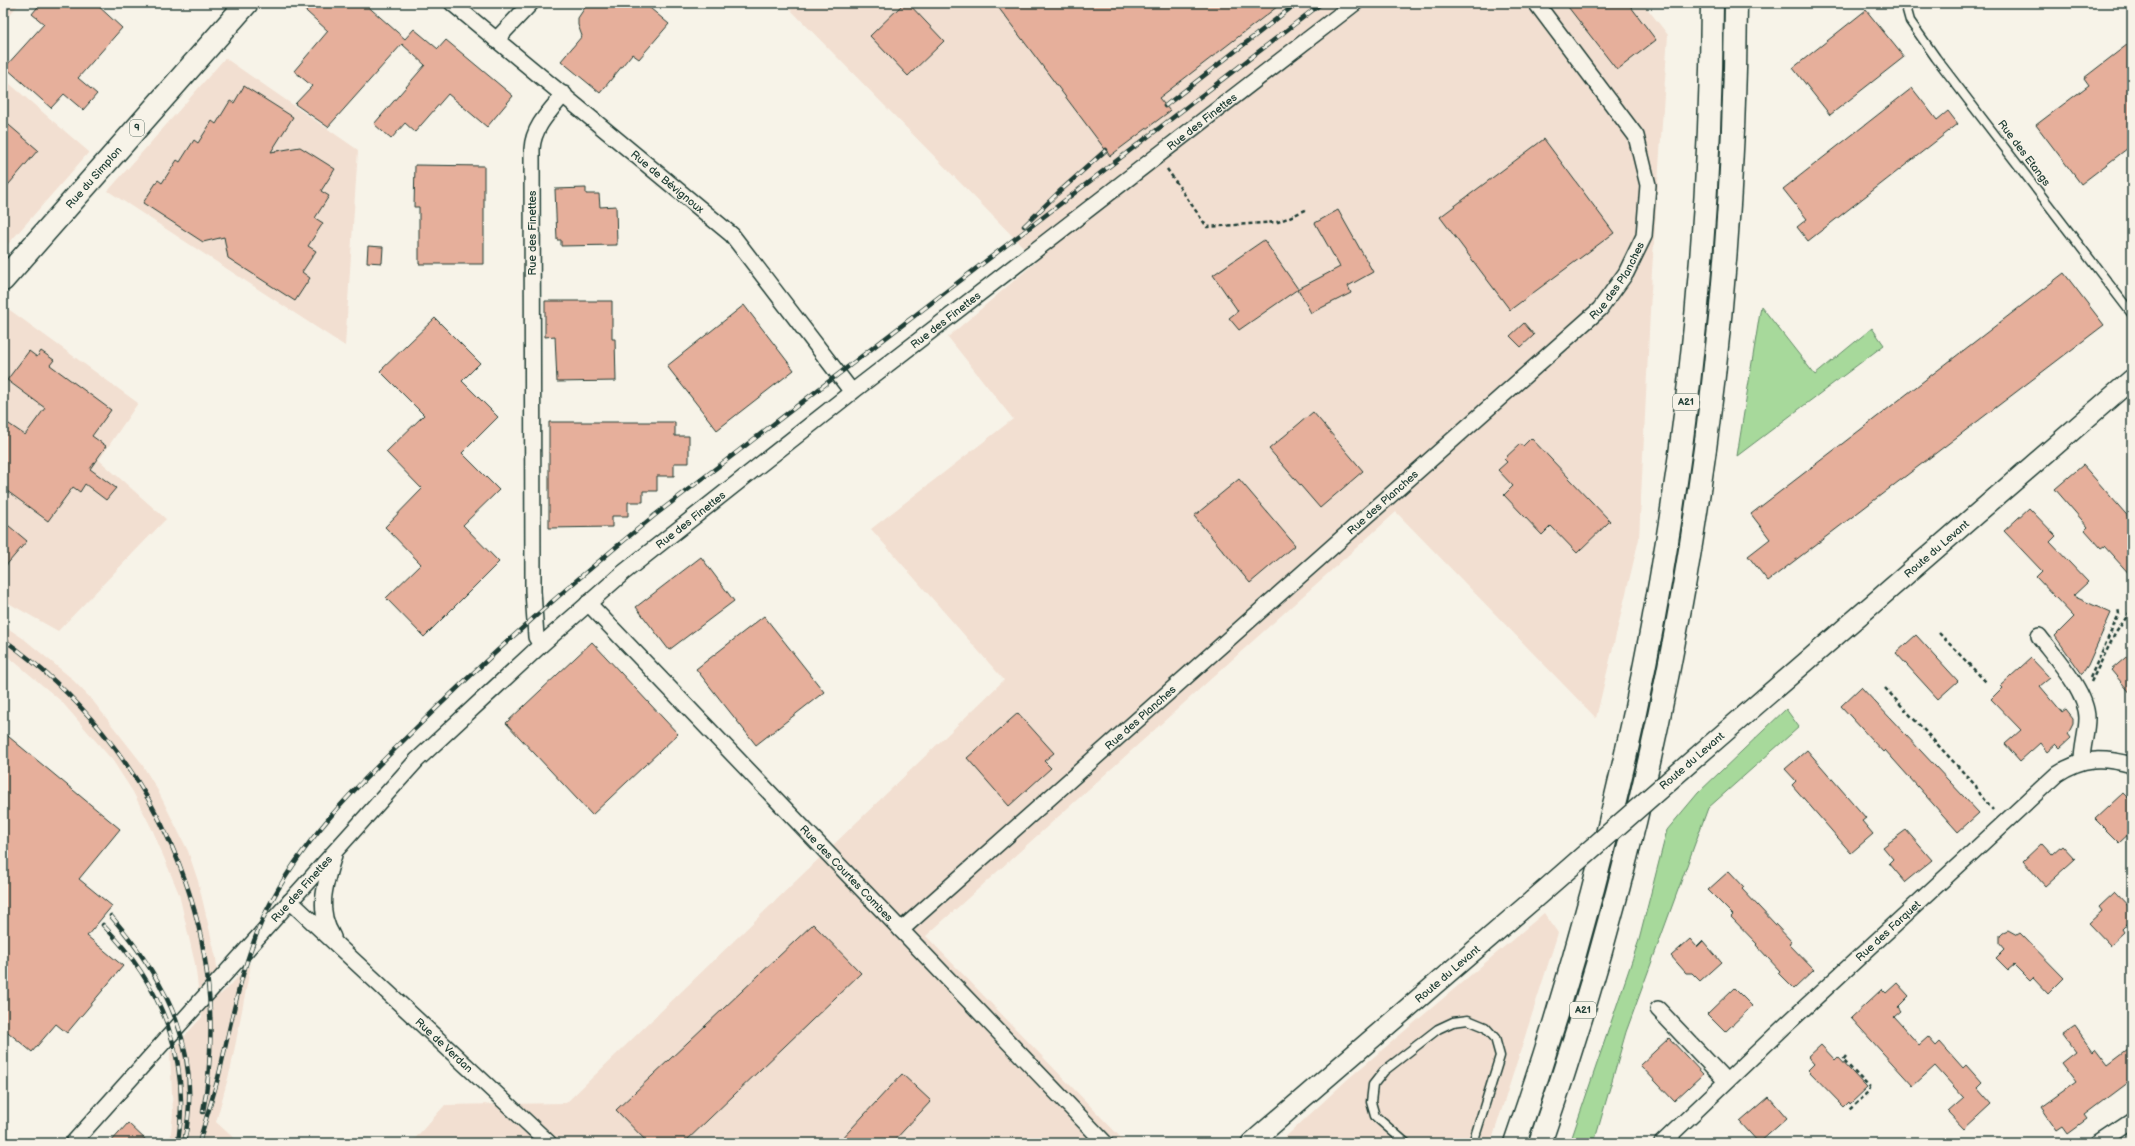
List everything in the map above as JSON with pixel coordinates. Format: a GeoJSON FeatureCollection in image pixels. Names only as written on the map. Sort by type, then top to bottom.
{"type":"FeatureCollection","features":[{"type":"Feature","properties":{"kind":"main road","name":"Rue du Simplon"},"geometry":{"type":"LineString","coordinates":[[3,280],[248,3]]}},
{"type":"Feature","properties":{"kind":"main road","name":"A21"},"geometry":{"type":"LineString","coordinates":[[1515,1143],[1567,981],[1604,842],[1636,703],[1661,573],[1682,430],[1697,295],[1708,150],[1712,3]]}},
{"type":"Feature","properties":{"kind":"main road","name":"A21"},"geometry":{"type":"LineString","coordinates":[[1540,1143],[1579,1026],[1621,875],[1653,740],[1683,587],[1706,432],[1720,311],[1733,135],[1736,3]]}},
{"type":"Feature","properties":{"kind":"street","name":"Rue de Bévignoux"},"geometry":{"type":"LineString","coordinates":[[452,3],[564,94],[732,235],[852,392]]}},
{"type":"Feature","properties":{"kind":"street"},"geometry":{"type":"LineString","coordinates":[[496,40],[531,3]]}},
{"type":"Feature","properties":{"kind":"street","name":"Rue des Finettes"},"geometry":{"type":"LineString","coordinates":[[73,1143],[416,760],[541,644],[623,573],[852,392],[1355,3]]}},
{"type":"Feature","properties":{"kind":"street","name":"Rue des Planches"},"geometry":{"type":"LineString","coordinates":[[901,930],[1600,309],[1626,273],[1644,236],[1648,185],[1636,136],[1536,3]]}},
{"type":"Feature","properties":{"kind":"street","name":"Rue des Finettes"},"geometry":{"type":"LineString","coordinates":[[541,644],[536,636],[533,591],[532,149],[533,139],[538,127],[564,94]]}},
{"type":"Feature","properties":{"kind":"street","name":"Route du Levant"},"geometry":{"type":"LineString","coordinates":[[1251,1143],[2132,379]]}},
{"type":"Feature","properties":{"kind":"street","name":"Rue des Courtes Combes"},"geometry":{"type":"LineString","coordinates":[[588,603],[1105,1143]]}},
{"type":"Feature","properties":{"kind":"street"},"geometry":{"type":"LineString","coordinates":[[2039,636],[2079,694],[2087,717],[2082,750],[2082,761]]}},
{"type":"Feature","properties":{"kind":"street","name":"Rue des Farquet"},"geometry":{"type":"LineString","coordinates":[[1662,1143],[2057,774],[2070,765],[2082,761],[2103,759],[2132,765]]}},
{"type":"Feature","properties":{"kind":"street","name":"Rue de Verdan"},"geometry":{"type":"LineString","coordinates":[[336,850],[322,898],[327,927],[340,948]]}},
{"type":"Feature","properties":{"kind":"street","name":"Rue de Verdan"},"geometry":{"type":"LineString","coordinates":[[290,901],[549,1143]]}},
{"type":"Feature","properties":{"kind":"street"},"geometry":{"type":"LineString","coordinates":[[1658,1009],[1726,1082]]}},
{"type":"Feature","properties":{"kind":"street"},"geometry":{"type":"LineString","coordinates":[[2099,1143],[2132,1121]]}},
{"type":"Feature","properties":{"kind":"lane","name":"Rue des Etangs"},"geometry":{"type":"LineString","coordinates":[[1905,3],[1910,21],[1936,58],[2132,314]]}},
{"type":"Feature","properties":{"kind":"lane"},"geometry":{"type":"LineString","coordinates":[[1406,1143],[1375,1116],[1371,1102],[1373,1085],[1384,1071],[1438,1029],[1453,1022],[1468,1020],[1485,1027],[1495,1038],[1500,1056],[1473,1143]]}},
{"type":"Feature","properties":{"kind":"path"},"geometry":{"type":"LineString","coordinates":[[1158,155],[1207,227],[1278,222],[1308,209]]}},
{"type":"Feature","properties":{"kind":"path"},"geometry":{"type":"LineString","coordinates":[[2079,694],[2096,668],[2119,614],[2118,608]]}},
{"type":"Feature","properties":{"kind":"path"},"geometry":{"type":"LineString","coordinates":[[2079,694],[2089,692],[2091,683],[2115,634],[2132,609]]}},
{"type":"Feature","properties":{"kind":"path"},"geometry":{"type":"LineString","coordinates":[[1939,632],[1987,683]]}},
{"type":"Feature","properties":{"kind":"path"},"geometry":{"type":"LineString","coordinates":[[1885,688],[1976,786],[1979,794],[2005,822]]}},
{"type":"Feature","properties":{"kind":"path"},"geometry":{"type":"LineString","coordinates":[[1846,1056],[1843,1060],[1870,1088],[1869,1092],[1849,1110]]}},
{"type":"Feature","properties":{"kind":"shaded area"},"geometry":{"type":"Polygon","coordinates":[[[3,3],[20,3],[3,22],[3,3]]]}},
{"type":"Feature","properties":{"kind":"shaded area"},"geometry":{"type":"Polygon","coordinates":[[[784,3],[1643,3],[1668,35],[1652,271],[1639,539],[1596,718],[1396,512],[926,936],[1126,1143],[411,1143],[445,1105],[566,1103],[1004,680],[871,529],[1013,419],[948,337],[1037,261],[784,3]]]}},
{"type":"Feature","properties":{"kind":"shaded area"},"geometry":{"type":"Polygon","coordinates":[[[225,58],[358,150],[345,346],[108,191],[225,58]]]}},
{"type":"Feature","properties":{"kind":"shaded area"},"geometry":{"type":"Polygon","coordinates":[[[3,78],[89,152],[3,250],[3,78]]]}},
{"type":"Feature","properties":{"kind":"shaded area"},"geometry":{"type":"Polygon","coordinates":[[[7,308],[138,403],[99,460],[166,519],[58,631],[3,600],[3,312],[7,308]]]}},
{"type":"Feature","properties":{"kind":"shaded area"},"geometry":{"type":"Polygon","coordinates":[[[3,625],[24,639],[70,677],[93,701],[140,761],[157,789],[188,851],[198,881],[216,958],[220,995],[251,964],[231,1067],[216,1122],[239,1143],[170,1143],[173,1113],[170,1052],[202,1017],[195,964],[179,894],[153,831],[133,792],[113,761],[61,701],[3,652],[3,625]]]}},
{"type":"Feature","properties":{"kind":"shaded area"},"geometry":{"type":"Polygon","coordinates":[[[1544,913],[1558,933],[1491,1143],[1279,1143],[1349,1078],[1544,913]]]}},
{"type":"Feature","properties":{"kind":"green space"},"geometry":{"type":"Polygon","coordinates":[[[1761,306],[1815,375],[1872,328],[1884,345],[1737,456],[1761,306]]]}},
{"type":"Feature","properties":{"kind":"green space"},"geometry":{"type":"Polygon","coordinates":[[[1786,709],[1799,727],[1708,808],[1626,1032],[1594,1143],[1570,1143],[1639,940],[1667,830],[1698,793],[1786,709]]]}},
{"type":"Feature","properties":{"kind":"building"},"geometry":{"type":"Polygon","coordinates":[[[41,3],[95,3],[122,28],[78,78],[97,94],[83,110],[64,94],[51,108],[5,67],[44,24],[32,14],[41,3]]]}},
{"type":"Feature","properties":{"kind":"building"},"geometry":{"type":"Polygon","coordinates":[[[297,3],[364,3],[405,39],[414,29],[438,49],[446,40],[513,96],[487,127],[448,94],[415,132],[405,123],[391,139],[374,124],[425,65],[402,44],[328,127],[295,104],[312,86],[294,71],[328,31],[297,3]]]}},
{"type":"Feature","properties":{"kind":"building"},"geometry":{"type":"Polygon","coordinates":[[[588,3],[644,3],[669,24],[639,59],[632,54],[600,93],[561,61],[582,36],[578,25],[578,18],[588,3]]]}},
{"type":"Feature","properties":{"kind":"building"},"geometry":{"type":"Polygon","coordinates":[[[904,3],[908,3],[944,41],[908,76],[870,36],[904,3]]]}},
{"type":"Feature","properties":{"kind":"building"},"geometry":{"type":"Polygon","coordinates":[[[995,3],[1282,3],[1159,98],[1170,111],[1110,156],[995,3]]]}},
{"type":"Feature","properties":{"kind":"building"},"geometry":{"type":"Polygon","coordinates":[[[1565,3],[1628,3],[1656,40],[1617,70],[1565,3]]]}},
{"type":"Feature","properties":{"kind":"building"},"geometry":{"type":"Polygon","coordinates":[[[1866,10],[1904,57],[1830,115],[1793,68],[1866,10]]]}},
{"type":"Feature","properties":{"kind":"building"},"geometry":{"type":"Polygon","coordinates":[[[2132,41],[2132,145],[2081,184],[2036,125],[2089,85],[2084,78],[2132,41]]]}},
{"type":"Feature","properties":{"kind":"building"},"geometry":{"type":"Polygon","coordinates":[[[244,86],[293,117],[271,152],[300,147],[335,169],[321,191],[329,196],[315,218],[323,223],[308,246],[316,251],[302,272],[310,278],[295,301],[228,258],[224,237],[203,242],[143,203],[158,180],[162,183],[177,160],[180,162],[194,140],[198,143],[212,121],[216,124],[230,101],[234,103],[244,86]]]}},
{"type":"Feature","properties":{"kind":"building"},"geometry":{"type":"Polygon","coordinates":[[[1912,88],[1937,120],[1948,111],[1958,124],[1808,241],[1797,227],[1807,219],[1783,189],[1912,88]]]}},
{"type":"Feature","properties":{"kind":"building"},"geometry":{"type":"Polygon","coordinates":[[[3,120],[38,150],[3,191],[3,120]]]}},
{"type":"Feature","properties":{"kind":"building"},"geometry":{"type":"Polygon","coordinates":[[[1544,139],[1614,233],[1510,310],[1440,217],[1544,139]]]}},
{"type":"Feature","properties":{"kind":"building"},"geometry":{"type":"Polygon","coordinates":[[[415,165],[484,166],[484,264],[419,264],[419,207],[414,207],[415,165]]]}},
{"type":"Feature","properties":{"kind":"building"},"geometry":{"type":"Polygon","coordinates":[[[586,188],[586,194],[599,194],[600,207],[616,206],[617,245],[561,246],[561,240],[557,240],[555,189],[586,188]]]}},
{"type":"Feature","properties":{"kind":"building"},"geometry":{"type":"Polygon","coordinates":[[[1338,210],[1373,272],[1348,286],[1351,293],[1311,313],[1298,289],[1340,267],[1315,223],[1338,210]]]}},
{"type":"Feature","properties":{"kind":"building"},"geometry":{"type":"Polygon","coordinates":[[[1264,240],[1298,289],[1239,330],[1229,318],[1238,311],[1213,275],[1264,240]]]}},
{"type":"Feature","properties":{"kind":"building"},"geometry":{"type":"Polygon","coordinates":[[[368,246],[383,247],[382,263],[367,262],[368,246]]]}},
{"type":"Feature","properties":{"kind":"building"},"geometry":{"type":"Polygon","coordinates":[[[2064,273],[2104,325],[1768,581],[1748,556],[1770,539],[1751,514],[2064,273]]]}},
{"type":"Feature","properties":{"kind":"building"},"geometry":{"type":"Polygon","coordinates":[[[545,301],[612,301],[612,339],[615,339],[616,381],[557,382],[555,336],[545,337],[545,301]]]}},
{"type":"Feature","properties":{"kind":"building"},"geometry":{"type":"Polygon","coordinates":[[[744,305],[794,370],[717,430],[667,366],[744,305]]]}},
{"type":"Feature","properties":{"kind":"building"},"geometry":{"type":"Polygon","coordinates":[[[435,318],[480,363],[462,381],[498,417],[462,453],[499,490],[463,525],[499,562],[424,637],[386,598],[421,564],[385,527],[422,489],[386,452],[424,415],[380,371],[435,318]]]}},
{"type":"Feature","properties":{"kind":"building"},"geometry":{"type":"Polygon","coordinates":[[[1524,323],[1534,335],[1521,347],[1510,336],[1524,323]]]}},
{"type":"Feature","properties":{"kind":"building"},"geometry":{"type":"Polygon","coordinates":[[[29,351],[37,357],[41,351],[54,360],[50,365],[111,410],[92,436],[106,446],[90,469],[116,488],[106,500],[85,484],[80,492],[73,487],[48,521],[3,488],[3,420],[25,435],[45,408],[7,380],[29,351]]]}},
{"type":"Feature","properties":{"kind":"building"},"geometry":{"type":"Polygon","coordinates":[[[1313,412],[1363,471],[1320,508],[1269,449],[1313,412]]]}},
{"type":"Feature","properties":{"kind":"building"},"geometry":{"type":"Polygon","coordinates":[[[549,422],[675,422],[675,436],[689,436],[689,463],[674,463],[674,476],[657,476],[657,491],[643,491],[643,502],[628,502],[628,516],[612,516],[612,527],[549,528],[549,422]]]}},
{"type":"Feature","properties":{"kind":"building"},"geometry":{"type":"Polygon","coordinates":[[[1531,438],[1610,521],[1577,553],[1551,526],[1542,535],[1504,495],[1513,486],[1498,470],[1507,462],[1504,459],[1520,444],[1523,446],[1531,438]]]}},
{"type":"Feature","properties":{"kind":"building"},"geometry":{"type":"Polygon","coordinates":[[[2083,465],[2132,521],[2132,577],[2104,546],[2101,548],[2085,530],[2088,527],[2055,489],[2083,465]]]}},
{"type":"Feature","properties":{"kind":"building"},"geometry":{"type":"Polygon","coordinates":[[[1239,479],[1295,545],[1250,583],[1194,516],[1239,479]]]}},
{"type":"Feature","properties":{"kind":"building"},"geometry":{"type":"Polygon","coordinates":[[[2029,508],[2056,536],[2050,542],[2088,582],[2073,596],[2111,613],[2088,665],[2082,674],[2055,636],[2074,617],[2036,577],[2042,571],[2004,531],[2029,508]]]}},
{"type":"Feature","properties":{"kind":"building"},"geometry":{"type":"Polygon","coordinates":[[[3,521],[27,541],[3,569],[3,521]]]}},
{"type":"Feature","properties":{"kind":"building"},"geometry":{"type":"Polygon","coordinates":[[[701,557],[734,601],[669,650],[636,607],[701,557]]]}},
{"type":"Feature","properties":{"kind":"building"},"geometry":{"type":"Polygon","coordinates":[[[764,616],[824,692],[756,745],[696,669],[764,616]]]}},
{"type":"Feature","properties":{"kind":"building"},"geometry":{"type":"Polygon","coordinates":[[[1916,635],[1958,681],[1938,699],[1896,653],[1916,635]]]}},
{"type":"Feature","properties":{"kind":"building"},"geometry":{"type":"Polygon","coordinates":[[[592,642],[678,734],[592,815],[506,723],[592,642]]]}},
{"type":"Feature","properties":{"kind":"building"},"geometry":{"type":"Polygon","coordinates":[[[2132,652],[2132,695],[2111,670],[2132,652]]]}},
{"type":"Feature","properties":{"kind":"building"},"geometry":{"type":"Polygon","coordinates":[[[2031,658],[2050,678],[2040,686],[2062,712],[2066,709],[2073,718],[2073,724],[2068,734],[2071,738],[2060,748],[2056,744],[2047,752],[2040,743],[2020,761],[2005,744],[2021,730],[1991,699],[2002,688],[2000,686],[2031,658]]]}},
{"type":"Feature","properties":{"kind":"building"},"geometry":{"type":"Polygon","coordinates":[[[1861,687],[1979,813],[1958,832],[1885,750],[1883,752],[1841,706],[1861,687]]]}},
{"type":"Feature","properties":{"kind":"building"},"geometry":{"type":"Polygon","coordinates":[[[1018,713],[1054,753],[1044,761],[1051,768],[1009,806],[967,758],[1018,713]]]}},
{"type":"Feature","properties":{"kind":"building"},"geometry":{"type":"Polygon","coordinates":[[[3,732],[120,829],[79,879],[112,906],[87,936],[123,966],[67,1033],[56,1024],[32,1052],[3,1028],[3,732]]]}},
{"type":"Feature","properties":{"kind":"building"},"geometry":{"type":"Polygon","coordinates":[[[1807,750],[1866,818],[1862,821],[1873,834],[1851,853],[1792,785],[1796,781],[1785,769],[1807,750]]]}},
{"type":"Feature","properties":{"kind":"building"},"geometry":{"type":"Polygon","coordinates":[[[2123,793],[2132,802],[2132,831],[2119,843],[2095,819],[2123,793]]]}},
{"type":"Feature","properties":{"kind":"building"},"geometry":{"type":"Polygon","coordinates":[[[1906,830],[1932,860],[1905,882],[1889,863],[1893,859],[1883,847],[1906,830]]]}},
{"type":"Feature","properties":{"kind":"building"},"geometry":{"type":"Polygon","coordinates":[[[2042,843],[2052,854],[2062,845],[2075,859],[2045,886],[2023,861],[2042,843]]]}},
{"type":"Feature","properties":{"kind":"building"},"geometry":{"type":"Polygon","coordinates":[[[1729,871],[1744,887],[1742,889],[1792,942],[1789,944],[1814,970],[1794,989],[1778,973],[1780,971],[1756,945],[1757,944],[1731,917],[1733,915],[1708,890],[1729,871]]]}},
{"type":"Feature","properties":{"kind":"building"},"geometry":{"type":"Polygon","coordinates":[[[2115,892],[2132,910],[2132,919],[2122,929],[2124,932],[2110,945],[2089,923],[2102,911],[2099,907],[2115,892]]]}},
{"type":"Feature","properties":{"kind":"building"},"geometry":{"type":"Polygon","coordinates":[[[813,924],[861,973],[684,1143],[648,1143],[616,1110],[813,924]]]}},
{"type":"Feature","properties":{"kind":"building"},"geometry":{"type":"Polygon","coordinates":[[[2008,930],[2017,935],[2020,933],[2064,978],[2048,994],[2033,978],[2030,981],[2014,965],[2008,970],[1996,958],[2005,949],[2000,943],[2000,935],[2008,930]]]}},
{"type":"Feature","properties":{"kind":"building"},"geometry":{"type":"Polygon","coordinates":[[[1690,939],[1697,947],[1703,941],[1721,962],[1700,981],[1692,973],[1686,973],[1671,956],[1690,939]]]}},
{"type":"Feature","properties":{"kind":"building"},"geometry":{"type":"Polygon","coordinates":[[[1897,983],[1909,996],[1898,1007],[1901,1011],[1894,1017],[1919,1045],[1928,1037],[1936,1046],[1940,1042],[1963,1068],[1966,1065],[1982,1083],[1977,1088],[1991,1104],[1964,1129],[1948,1112],[1964,1098],[1935,1066],[1913,1086],[1851,1018],[1882,989],[1886,993],[1897,983]]]}},
{"type":"Feature","properties":{"kind":"building"},"geometry":{"type":"Polygon","coordinates":[[[1734,988],[1752,1006],[1725,1032],[1707,1014],[1734,988]]]}},
{"type":"Feature","properties":{"kind":"building"},"geometry":{"type":"Polygon","coordinates":[[[2075,1027],[2092,1051],[2095,1048],[2108,1065],[2132,1047],[2132,1079],[2084,1115],[2087,1119],[2068,1133],[2063,1126],[2057,1130],[2041,1107],[2076,1082],[2061,1062],[2075,1051],[2063,1035],[2075,1027]]]}},
{"type":"Feature","properties":{"kind":"building"},"geometry":{"type":"Polygon","coordinates":[[[1669,1038],[1703,1074],[1674,1101],[1640,1065],[1669,1038]]]}},
{"type":"Feature","properties":{"kind":"building"},"geometry":{"type":"Polygon","coordinates":[[[1821,1045],[1835,1060],[1838,1057],[1867,1088],[1850,1104],[1849,1102],[1844,1107],[1808,1070],[1814,1064],[1808,1057],[1821,1045]]]}},
{"type":"Feature","properties":{"kind":"building"},"geometry":{"type":"Polygon","coordinates":[[[902,1074],[931,1101],[892,1143],[838,1143],[902,1074]]]}},
{"type":"Feature","properties":{"kind":"building"},"geometry":{"type":"Polygon","coordinates":[[[1769,1097],[1787,1118],[1759,1143],[1740,1122],[1769,1097]]]}},
{"type":"Feature","properties":{"kind":"building"},"geometry":{"type":"Polygon","coordinates":[[[128,1123],[149,1143],[110,1143],[128,1123]]]}},
{"type":"Feature","properties":{"kind":"railway"},"geometry":{"type":"LineString","coordinates":[[1165,106],[1297,3]]}},
{"type":"Feature","properties":{"kind":"railway"},"geometry":{"type":"LineString","coordinates":[[199,1143],[219,1076],[234,1007],[245,968],[266,912],[296,861],[352,792],[502,646],[562,593],[655,515],[1322,3]]}},
{"type":"Feature","properties":{"kind":"railway"},"geometry":{"type":"LineString","coordinates":[[1024,226],[1106,150]]}},
{"type":"Feature","properties":{"kind":"railway"},"geometry":{"type":"LineString","coordinates":[[3,639],[56,682],[102,732],[141,787],[172,847],[194,910],[207,976],[210,1043],[203,1112]]}},
{"type":"Feature","properties":{"kind":"railway"},"geometry":{"type":"LineString","coordinates":[[111,916],[150,967],[165,994],[176,1021],[185,1049],[189,1079],[189,1110],[184,1143]]}},
{"type":"Feature","properties":{"kind":"railway"},"geometry":{"type":"LineString","coordinates":[[103,925],[124,948],[141,973],[156,998],[168,1025],[176,1053],[180,1082],[181,1112],[178,1143]]}}]}
